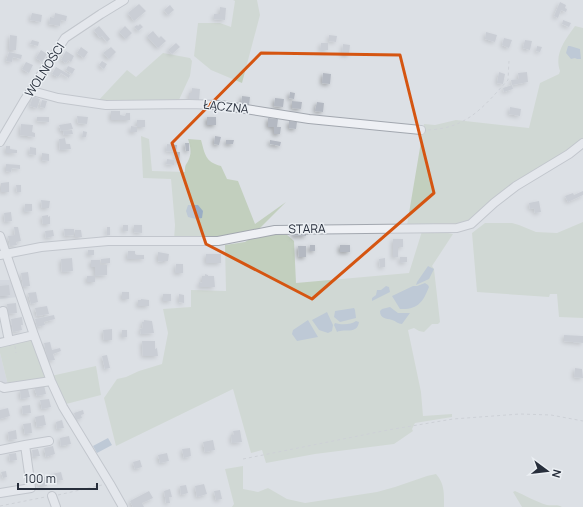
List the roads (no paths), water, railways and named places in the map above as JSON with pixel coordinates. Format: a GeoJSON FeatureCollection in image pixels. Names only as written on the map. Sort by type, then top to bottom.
{"type":"FeatureCollection","features":[{"type":"Feature","properties":{"kind":"street","name":"WOLNOŚCI"},"geometry":{"type":"LineString","coordinates":[[0,142],[65,38],[124,0]]}},
{"type":"Feature","properties":{"kind":"street","name":"ŁĄCZNA"},"geometry":{"type":"LineString","coordinates":[[32,91],[58,98],[106,105],[220,105],[309,119],[421,130]]}},
{"type":"Feature","properties":{"kind":"street","name":"STARA"},"geometry":{"type":"LineString","coordinates":[[3,254],[41,247],[108,241],[218,241],[276,230],[454,228],[471,224],[494,203],[516,186],[569,154],[583,143]]}},
{"type":"Feature","properties":{"kind":"street"},"geometry":{"type":"LineString","coordinates":[[0,236],[3,254],[62,408],[123,507]]}},
{"type":"Feature","properties":{"kind":"street"},"geometry":{"type":"LineString","coordinates":[[3,311],[10,341]]}},
{"type":"Feature","properties":{"kind":"street"},"geometry":{"type":"LineString","coordinates":[[0,343],[34,335]]}},
{"type":"Feature","properties":{"kind":"street"},"geometry":{"type":"LineString","coordinates":[[0,386],[4,388],[51,381]]}},
{"type":"Feature","properties":{"kind":"street"},"geometry":{"type":"LineString","coordinates":[[0,450],[49,441]]}},
{"type":"Feature","properties":{"kind":"street"},"geometry":{"type":"LineString","coordinates":[[0,493],[31,488],[24,445]]}},
{"type":"Feature","properties":{"kind":"street"},"geometry":{"type":"LineString","coordinates":[[52,496],[56,507]]}},
{"type":"Feature","properties":{"kind":"water"},"geometry":{"type":"Polygon","coordinates":[[[568,46],[580,49],[581,59],[571,59],[566,53],[568,46]]]}},
{"type":"Feature","properties":{"kind":"water"},"geometry":{"type":"Polygon","coordinates":[[[188,205],[198,205],[203,211],[202,218],[196,219],[188,217],[186,211],[188,205]]]}},
{"type":"Feature","properties":{"kind":"water"},"geometry":{"type":"Polygon","coordinates":[[[428,266],[434,269],[429,279],[416,285],[417,282],[428,266]]]}},
{"type":"Feature","properties":{"kind":"water"},"geometry":{"type":"Polygon","coordinates":[[[425,283],[429,287],[422,301],[411,308],[400,309],[392,296],[413,286],[425,283]]]}},
{"type":"Feature","properties":{"kind":"water"},"geometry":{"type":"Polygon","coordinates":[[[386,286],[389,287],[390,292],[372,301],[372,298],[376,295],[377,290],[381,290],[386,286]]]}},
{"type":"Feature","properties":{"kind":"water"},"geometry":{"type":"Polygon","coordinates":[[[390,307],[398,313],[410,313],[402,324],[399,324],[393,320],[381,316],[380,311],[382,309],[390,307]]]}},
{"type":"Feature","properties":{"kind":"water"},"geometry":{"type":"Polygon","coordinates":[[[354,308],[356,318],[340,322],[334,317],[335,311],[354,308]]]}},
{"type":"Feature","properties":{"kind":"water"},"geometry":{"type":"Polygon","coordinates":[[[327,312],[333,325],[332,331],[328,333],[319,330],[312,320],[327,312]]]}},
{"type":"Feature","properties":{"kind":"water"},"geometry":{"type":"Polygon","coordinates":[[[308,320],[318,337],[297,341],[292,334],[293,330],[308,320]]]}},
{"type":"Feature","properties":{"kind":"water"},"geometry":{"type":"Polygon","coordinates":[[[356,321],[359,322],[358,326],[353,330],[337,332],[334,325],[335,323],[346,324],[356,321]]]}},
{"type":"Feature","properties":{"kind":"water"},"geometry":{"type":"Polygon","coordinates":[[[108,438],[112,445],[97,453],[93,446],[108,438]]]}}]}
